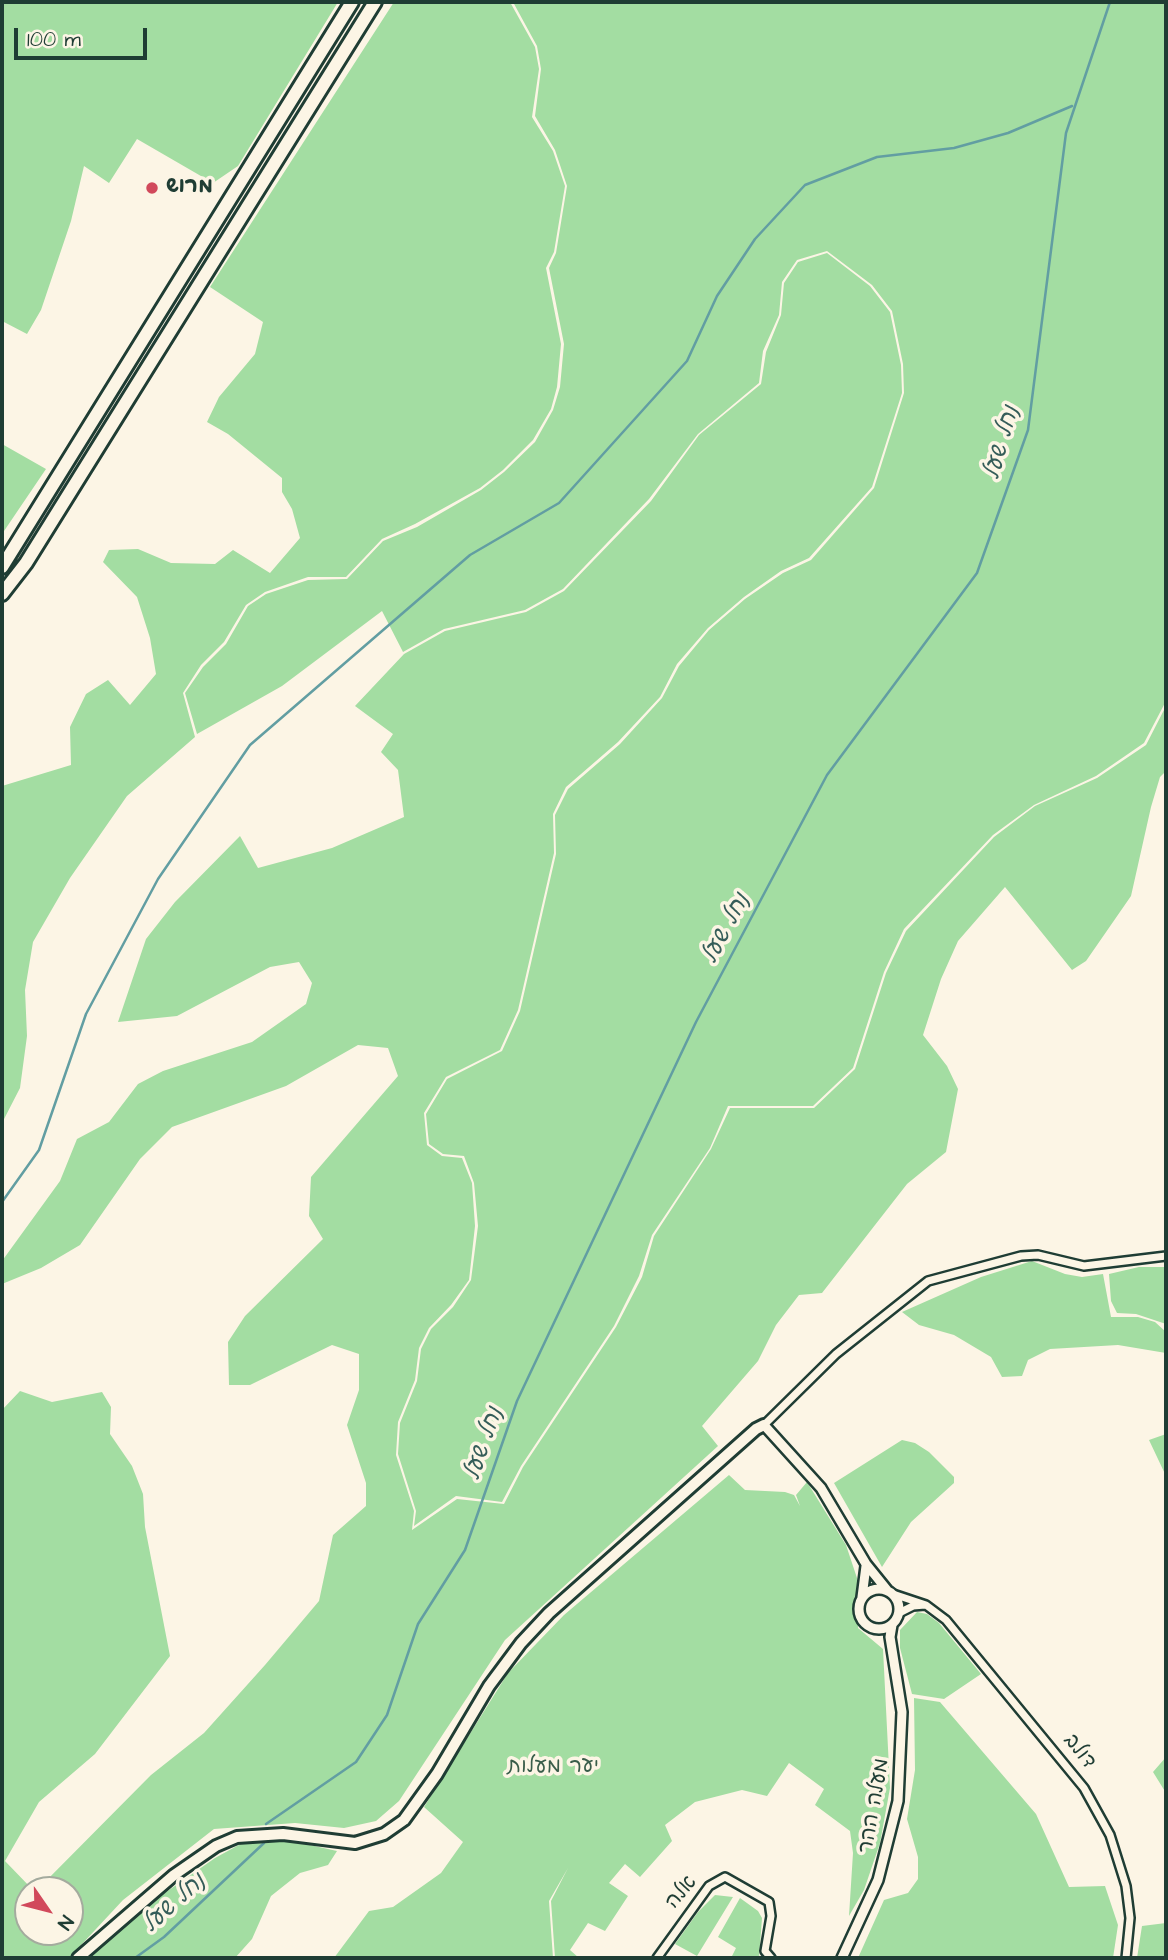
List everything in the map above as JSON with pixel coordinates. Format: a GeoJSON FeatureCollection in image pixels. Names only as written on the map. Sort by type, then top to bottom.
{"type":"FeatureCollection","features":[{"type":"Feature","properties":{"kind":"highway"},"geometry":{"type":"LineString","coordinates":[[2,567],[352,2]]}},
{"type":"Feature","properties":{"kind":"highway"},"geometry":{"type":"LineString","coordinates":[[2,594],[26,563],[375,2]]}},
{"type":"Feature","properties":{"kind":"main road"},"geometry":{"type":"LineString","coordinates":[[78,1958],[174,1875],[216,1846],[237,1837],[283,1834],[355,1843],[384,1834],[404,1819],[437,1774],[489,1686],[521,1643],[569,1595],[756,1429],[764,1425]]}},
{"type":"Feature","properties":{"kind":"street"},"geometry":{"type":"LineString","coordinates":[[899,1613],[890,1592],[866,1564],[821,1488],[764,1425],[836,1354],[928,1281],[1021,1256],[1038,1255],[1084,1266],[1166,1256]]}},
{"type":"Feature","properties":{"kind":"street"},"geometry":{"type":"LineString","coordinates":[[866,1564],[866,1587],[859,1611],[862,1619],[894,1653]]}},
{"type":"Feature","properties":{"kind":"street"},"geometry":{"type":"LineString","coordinates":[[862,1598],[874,1589],[890,1592]]}},
{"type":"Feature","properties":{"kind":"street","name":"דולב"},"geometry":{"type":"LineString","coordinates":[[890,1592],[926,1605],[946,1620],[1072,1769],[1098,1811],[1126,1886],[1130,1912],[1126,1958]]}},
{"type":"Feature","properties":{"kind":"street"},"geometry":{"type":"LineString","coordinates":[[873,1628],[892,1625],[899,1613],[913,1606],[926,1605]]}},
{"type":"Feature","properties":{"kind":"street","name":"מעלה ההר"},"geometry":{"type":"LineString","coordinates":[[842,1958],[878,1880],[898,1801],[902,1712],[892,1625]]}},
{"type":"Feature","properties":{"kind":"street","name":"אלה"},"geometry":{"type":"LineString","coordinates":[[657,1958],[709,1886],[725,1877],[769,1902],[771,1916],[765,1951],[771,1958]]}},
{"type":"Feature","properties":{"kind":"green space"},"geometry":{"type":"Polygon","coordinates":[[[2,2],[338,2],[238,166],[213,183],[137,139],[109,183],[84,166],[71,221],[41,310],[27,334],[2,321],[2,2]]]}},
{"type":"Feature","properties":{"kind":"green space"},"geometry":{"type":"Polygon","coordinates":[[[394,2],[510,2],[535,47],[539,69],[532,117],[553,151],[565,186],[554,252],[546,268],[561,344],[557,387],[551,409],[533,440],[503,470],[480,488],[382,539],[346,577],[308,577],[265,592],[246,605],[224,642],[201,665],[183,693],[195,737],[127,796],[70,878],[33,942],[25,990],[27,1036],[20,1088],[2,1123],[2,786],[71,765],[70,727],[86,694],[108,680],[130,705],[156,674],[150,638],[137,597],[103,562],[109,550],[138,549],[171,563],[215,564],[233,550],[270,573],[300,538],[292,509],[282,492],[282,478],[228,434],[207,422],[219,397],[255,354],[263,322],[210,287],[394,2]]]}},
{"type":"Feature","properties":{"kind":"green space"},"geometry":{"type":"Polygon","coordinates":[[[513,2],[1166,2],[1166,701],[1144,743],[1096,776],[1034,805],[993,835],[904,929],[884,972],[853,1068],[813,1106],[728,1106],[710,1148],[652,1235],[639,1276],[614,1326],[521,1466],[502,1502],[456,1496],[414,1526],[416,1511],[398,1454],[400,1423],[417,1381],[421,1349],[431,1329],[453,1307],[471,1280],[478,1226],[474,1183],[464,1156],[443,1154],[429,1144],[426,1114],[447,1079],[502,1051],[520,1011],[556,854],[555,815],[568,789],[620,744],[662,698],[679,666],[709,630],[745,599],[783,573],[811,560],[874,488],[904,393],[903,364],[892,311],[872,285],[827,251],[797,260],[782,282],[779,315],[763,351],[759,383],[698,434],[649,499],[563,589],[525,610],[444,629],[403,652],[382,611],[282,686],[197,734],[185,693],[203,667],[226,644],[248,606],[266,594],[308,580],[347,579],[383,541],[417,527],[481,490],[504,472],[535,442],[553,410],[560,387],[564,344],[549,268],[556,253],[567,186],[555,150],[535,116],[541,69],[537,46],[513,2]]]}},
{"type":"Feature","properties":{"kind":"green space"},"geometry":{"type":"Polygon","coordinates":[[[827,253],[870,286],[890,312],[901,365],[902,393],[872,487],[809,558],[781,571],[744,597],[708,628],[677,664],[660,697],[618,742],[566,787],[553,814],[554,853],[518,1010],[500,1050],[446,1077],[424,1113],[427,1145],[442,1156],[462,1158],[472,1183],[475,1226],[469,1280],[451,1305],[429,1328],[419,1348],[415,1380],[398,1422],[396,1455],[414,1511],[412,1530],[457,1499],[504,1504],[523,1467],[616,1327],[642,1277],[654,1236],[711,1149],[730,1108],[814,1108],[855,1069],[886,973],[906,931],[994,837],[1035,806],[1097,778],[1146,745],[1166,706],[1166,771],[1160,777],[1151,807],[1131,896],[1086,961],[1072,970],[1005,887],[958,941],[941,979],[923,1035],[947,1066],[958,1089],[946,1152],[907,1184],[822,1293],[799,1295],[776,1325],[758,1361],[702,1426],[718,1446],[505,1640],[399,1801],[376,1821],[344,1828],[295,1823],[214,1829],[123,1900],[84,1942],[84,1876],[51,1876],[151,1775],[204,1733],[265,1665],[319,1601],[333,1535],[366,1506],[366,1483],[347,1425],[359,1390],[359,1354],[332,1345],[250,1385],[229,1385],[228,1342],[245,1316],[323,1239],[309,1216],[311,1177],[398,1076],[388,1048],[358,1045],[286,1086],[172,1127],[140,1159],[80,1245],[41,1268],[2,1284],[2,1261],[60,1181],[77,1139],[109,1122],[138,1084],[163,1071],[252,1042],[306,1004],[312,983],[299,962],[270,967],[177,1016],[118,1022],[146,939],[175,902],[240,836],[258,868],[332,848],[404,817],[398,770],[381,752],[393,734],[355,706],[404,654],[445,631],[526,612],[564,591],[651,501],[699,435],[761,384],[766,352],[781,315],[784,283],[798,262],[827,253]]]}},
{"type":"Feature","properties":{"kind":"green space"},"geometry":{"type":"Polygon","coordinates":[[[2,444],[46,469],[2,534],[2,444]]]}},
{"type":"Feature","properties":{"kind":"green space"},"geometry":{"type":"Polygon","coordinates":[[[1032,1261],[1065,1274],[1082,1277],[1103,1274],[1111,1317],[1138,1317],[1155,1322],[1166,1332],[1166,1353],[1118,1345],[1050,1349],[1028,1360],[1022,1376],[1002,1377],[991,1357],[954,1335],[919,1325],[902,1312],[981,1277],[1032,1261]]]}},
{"type":"Feature","properties":{"kind":"green space"},"geometry":{"type":"Polygon","coordinates":[[[1139,1267],[1166,1267],[1166,1324],[1136,1314],[1117,1313],[1111,1301],[1109,1274],[1139,1267]]]}},
{"type":"Feature","properties":{"kind":"green space"},"geometry":{"type":"Polygon","coordinates":[[[20,1391],[52,1402],[102,1392],[111,1407],[110,1434],[132,1466],[143,1494],[145,1527],[170,1656],[95,1754],[39,1802],[5,1861],[19,1876],[14,1876],[14,1946],[80,1946],[69,1958],[2,1958],[2,1410],[20,1391]]]}},
{"type":"Feature","properties":{"kind":"green space"},"geometry":{"type":"Polygon","coordinates":[[[1166,1434],[1166,1476],[1149,1440],[1166,1434]]]}},
{"type":"Feature","properties":{"kind":"green space"},"geometry":{"type":"Polygon","coordinates":[[[902,1440],[915,1443],[929,1452],[954,1477],[954,1483],[911,1522],[882,1567],[834,1483],[902,1440]]]}},
{"type":"Feature","properties":{"kind":"green space","name":"יער מעלות"},"geometry":{"type":"Polygon","coordinates":[[[729,1475],[745,1490],[794,1495],[800,1506],[796,1495],[807,1482],[846,1545],[860,1587],[858,1628],[883,1649],[890,1788],[880,1843],[864,1890],[849,1916],[853,1853],[850,1831],[815,1805],[824,1789],[789,1763],[767,1796],[742,1790],[695,1802],[665,1825],[672,1841],[640,1877],[625,1864],[609,1883],[628,1896],[605,1931],[588,1923],[570,1950],[579,1958],[555,1958],[551,1901],[568,1868],[549,1901],[553,1958],[334,1958],[369,1911],[393,1907],[441,1873],[463,1842],[424,1807],[508,1673],[564,1615],[729,1475]]]}},
{"type":"Feature","properties":{"kind":"green space"},"geometry":{"type":"Polygon","coordinates":[[[917,1612],[927,1614],[939,1623],[981,1674],[944,1699],[912,1694],[900,1648],[900,1630],[917,1612]]]}},
{"type":"Feature","properties":{"kind":"green space"},"geometry":{"type":"Polygon","coordinates":[[[914,1698],[940,1702],[1036,1814],[1069,1887],[1105,1886],[1118,1925],[1113,1958],[858,1958],[884,1900],[908,1893],[918,1879],[918,1857],[907,1819],[915,1770],[914,1698]]]}},
{"type":"Feature","properties":{"kind":"green space"},"geometry":{"type":"Polygon","coordinates":[[[1166,1757],[1166,1793],[1153,1772],[1166,1757]]]}},
{"type":"Feature","properties":{"kind":"green space"},"geometry":{"type":"Polygon","coordinates":[[[246,1841],[292,1841],[337,1851],[328,1865],[300,1873],[271,1896],[252,1939],[235,1958],[87,1958],[159,1897],[215,1858],[246,1841]]]}},
{"type":"Feature","properties":{"kind":"green space"},"geometry":{"type":"Polygon","coordinates":[[[715,1895],[733,1897],[697,1956],[675,1944],[698,1912],[715,1895]]]}},
{"type":"Feature","properties":{"kind":"green space"},"geometry":{"type":"Polygon","coordinates":[[[740,1898],[758,1911],[762,1918],[759,1958],[731,1958],[736,1948],[718,1937],[740,1898]]]}},
{"type":"Feature","properties":{"kind":"green space"},"geometry":{"type":"Polygon","coordinates":[[[1166,1923],[1166,1958],[1137,1958],[1142,1926],[1166,1923]]]}},
{"type":"Feature","properties":{"kind":"waterway","name":"נחל שעל"},"geometry":{"type":"LineString","coordinates":[[266,1824],[356,1762],[387,1715],[418,1624],[465,1550],[517,1401],[696,1022],[827,775],[977,573],[1028,430],[1066,133],[1110,2]]}},
{"type":"Feature","properties":{"kind":"waterway"},"geometry":{"type":"LineString","coordinates":[[2,1202],[39,1150],[86,1014],[158,879],[250,745],[470,555],[559,503],[687,361],[717,296],[755,239],[805,185],[877,157],[954,148],[1008,133],[1072,106]]}},
{"type":"Feature","properties":{"kind":"waterway","name":"נחל שעל"},"geometry":{"type":"LineString","coordinates":[[135,1958],[164,1937],[264,1843]]}},
{"type":"Feature","properties":{"kind":"place","name":"מרוש"},"geometry":{"type":"Point","coordinates":[152,188]}}]}
